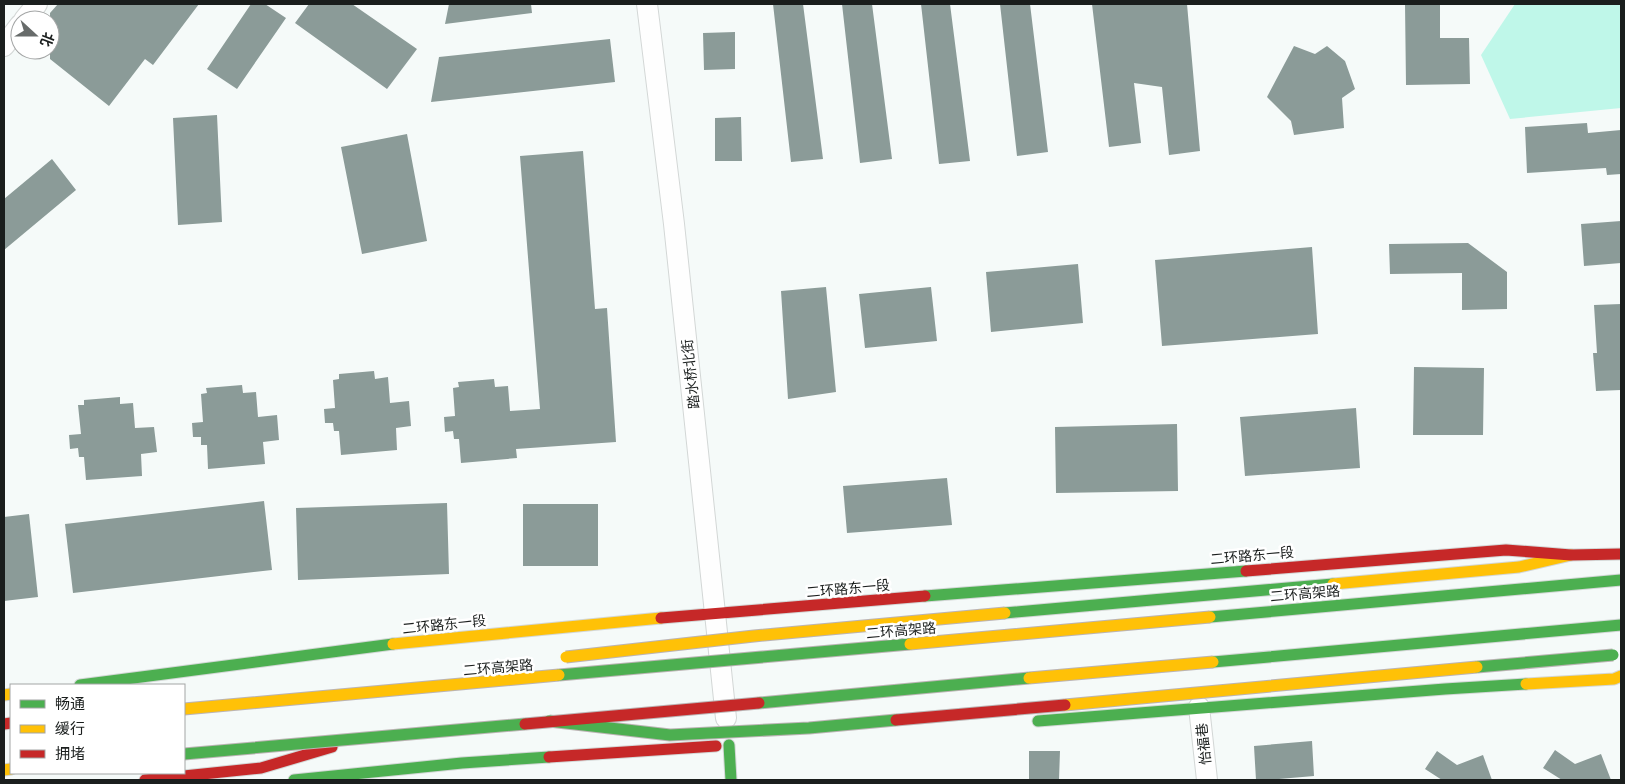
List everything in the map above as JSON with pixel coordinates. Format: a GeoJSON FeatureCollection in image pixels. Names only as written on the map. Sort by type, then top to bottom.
{"type":"FeatureCollection","features":[{"type":"Feature","properties":{"kind":"main road","name":"二环路东一段"},"geometry":{"type":"LineString","coordinates":[[88,684],[410,642],[715,613],[1506,550],[1571,555],[1621,554]]}},
{"type":"Feature","properties":{"kind":"main road"},"geometry":{"type":"LineString","coordinates":[[558,658],[754,636],[1519,567],[1571,555]]}},
{"type":"Feature","properties":{"kind":"main road","name":"二环高架路"},"geometry":{"type":"LineString","coordinates":[[185,709],[1621,580]]}},
{"type":"Feature","properties":{"kind":"main road"},"geometry":{"type":"LineString","coordinates":[[185,754],[1621,625]]}},
{"type":"Feature","properties":{"kind":"main road"},"geometry":{"type":"LineString","coordinates":[[549,721],[670,735],[809,728],[1617,655]]}},
{"type":"Feature","properties":{"kind":"main road"},"geometry":{"type":"LineString","coordinates":[[390,692],[452,674]]}},
{"type":"Feature","properties":{"kind":"main road"},"geometry":{"type":"LineString","coordinates":[[1026,722],[1199,707],[1614,679],[1621,676]]}},
{"type":"Feature","properties":{"kind":"main road"},"geometry":{"type":"LineString","coordinates":[[294,780],[462,763],[738,744],[804,736],[949,727]]}},
{"type":"Feature","properties":{"kind":"main road"},"geometry":{"type":"LineString","coordinates":[[145,780],[261,768],[367,737]]}},
{"type":"Feature","properties":{"kind":"main road"},"geometry":{"type":"LineString","coordinates":[[731,780],[738,744]]}},
{"type":"Feature","properties":{"kind":"street","name":"踏水桥北街"},"geometry":{"type":"LineString","coordinates":[[647,4],[674,224],[715,613],[738,744]]}},
{"type":"Feature","properties":{"kind":"street","name":"怡福巷"},"geometry":{"type":"LineString","coordinates":[[1199,707],[1207,780]]}},
{"type":"Feature","properties":{"kind":"green space"},"geometry":{"type":"Polygon","coordinates":[[[1515,4],[1621,4],[1621,108],[1510,119],[1481,55],[1515,4]]]}},
{"type":"Feature","properties":{"kind":"building"},"geometry":{"type":"Polygon","coordinates":[[[58,4],[199,4],[153,65],[145,59],[109,106],[51,60],[60,60],[60,10],[53,10],[58,4]]]}},
{"type":"Feature","properties":{"kind":"building"},"geometry":{"type":"Polygon","coordinates":[[[251,4],[265,4],[286,18],[237,89],[207,69],[251,4]]]}},
{"type":"Feature","properties":{"kind":"building"},"geometry":{"type":"Polygon","coordinates":[[[309,4],[352,4],[417,49],[387,89],[295,23],[309,4]]]}},
{"type":"Feature","properties":{"kind":"building"},"geometry":{"type":"Polygon","coordinates":[[[449,4],[531,4],[532,13],[445,24],[449,4]]]}},
{"type":"Feature","properties":{"kind":"building"},"geometry":{"type":"Polygon","coordinates":[[[773,4],[803,4],[823,159],[791,162],[773,4]]]}},
{"type":"Feature","properties":{"kind":"building"},"geometry":{"type":"Polygon","coordinates":[[[842,4],[872,4],[892,159],[860,163],[842,4]]]}},
{"type":"Feature","properties":{"kind":"building"},"geometry":{"type":"Polygon","coordinates":[[[921,4],[950,4],[970,161],[939,164],[921,4]]]}},
{"type":"Feature","properties":{"kind":"building"},"geometry":{"type":"Polygon","coordinates":[[[1000,4],[1030,4],[1048,152],[1017,156],[1000,4]]]}},
{"type":"Feature","properties":{"kind":"building"},"geometry":{"type":"Polygon","coordinates":[[[1092,4],[1187,4],[1200,151],[1169,155],[1162,87],[1134,83],[1141,143],[1109,147],[1092,4]]]}},
{"type":"Feature","properties":{"kind":"building"},"geometry":{"type":"Polygon","coordinates":[[[1405,4],[1440,4],[1440,38],[1469,38],[1470,84],[1406,85],[1405,4]]]}},
{"type":"Feature","properties":{"kind":"building"},"geometry":{"type":"Polygon","coordinates":[[[735,32],[735,69],[704,70],[703,33],[735,32]]]}},
{"type":"Feature","properties":{"kind":"building"},"geometry":{"type":"Polygon","coordinates":[[[610,39],[615,82],[431,102],[439,57],[610,39]]]}},
{"type":"Feature","properties":{"kind":"building"},"geometry":{"type":"Polygon","coordinates":[[[1294,46],[1315,54],[1327,46],[1345,61],[1355,89],[1342,98],[1344,128],[1294,135],[1291,121],[1267,97],[1294,46]]]}},
{"type":"Feature","properties":{"kind":"building"},"geometry":{"type":"Polygon","coordinates":[[[217,115],[222,222],[178,225],[173,118],[217,115]]]}},
{"type":"Feature","properties":{"kind":"building"},"geometry":{"type":"Polygon","coordinates":[[[741,117],[742,161],[715,161],[715,118],[741,117]]]}},
{"type":"Feature","properties":{"kind":"building"},"geometry":{"type":"Polygon","coordinates":[[[1587,123],[1588,133],[1621,130],[1621,174],[1607,175],[1606,168],[1527,173],[1525,127],[1587,123]]]}},
{"type":"Feature","properties":{"kind":"building"},"geometry":{"type":"Polygon","coordinates":[[[407,134],[427,241],[362,254],[341,147],[407,134]]]}},
{"type":"Feature","properties":{"kind":"building"},"geometry":{"type":"Polygon","coordinates":[[[583,151],[595,309],[607,308],[616,442],[516,449],[517,458],[461,463],[459,439],[454,439],[453,431],[445,432],[444,417],[455,416],[453,388],[459,387],[458,382],[494,379],[495,387],[508,386],[510,411],[540,409],[520,156],[583,151]]]}},
{"type":"Feature","properties":{"kind":"building"},"geometry":{"type":"Polygon","coordinates":[[[52,159],[76,190],[4,250],[4,199],[52,159]]]}},
{"type":"Feature","properties":{"kind":"building"},"geometry":{"type":"Polygon","coordinates":[[[1621,221],[1621,263],[1584,266],[1581,224],[1621,221]]]}},
{"type":"Feature","properties":{"kind":"building"},"geometry":{"type":"Polygon","coordinates":[[[1468,243],[1507,272],[1507,309],[1462,310],[1462,273],[1390,274],[1389,244],[1468,243]]]}},
{"type":"Feature","properties":{"kind":"building"},"geometry":{"type":"Polygon","coordinates":[[[1312,247],[1318,334],[1162,346],[1155,260],[1312,247]]]}},
{"type":"Feature","properties":{"kind":"building"},"geometry":{"type":"Polygon","coordinates":[[[1078,264],[1083,323],[991,332],[986,272],[1078,264]]]}},
{"type":"Feature","properties":{"kind":"building"},"geometry":{"type":"Polygon","coordinates":[[[826,287],[836,392],[788,399],[781,291],[826,287]]]}},
{"type":"Feature","properties":{"kind":"building"},"geometry":{"type":"Polygon","coordinates":[[[931,287],[937,341],[865,348],[859,294],[931,287]]]}},
{"type":"Feature","properties":{"kind":"building"},"geometry":{"type":"Polygon","coordinates":[[[1621,304],[1621,390],[1596,391],[1593,353],[1597,353],[1594,305],[1621,304]]]}},
{"type":"Feature","properties":{"kind":"building"},"geometry":{"type":"Polygon","coordinates":[[[1414,367],[1484,368],[1483,435],[1413,435],[1414,367]]]}},
{"type":"Feature","properties":{"kind":"building"},"geometry":{"type":"Polygon","coordinates":[[[374,371],[375,379],[388,377],[390,403],[409,401],[411,426],[396,428],[397,450],[341,455],[339,431],[334,431],[333,423],[325,423],[324,409],[335,408],[333,380],[339,379],[339,374],[374,371]]]}},
{"type":"Feature","properties":{"kind":"building"},"geometry":{"type":"Polygon","coordinates":[[[242,385],[243,393],[256,392],[258,417],[277,415],[279,440],[263,442],[265,464],[208,469],[207,445],[201,445],[201,437],[193,437],[192,423],[203,422],[201,394],[207,393],[206,388],[242,385]]]}},
{"type":"Feature","properties":{"kind":"building"},"geometry":{"type":"Polygon","coordinates":[[[120,397],[120,404],[133,403],[135,428],[154,427],[157,452],[141,454],[142,476],[86,480],[84,457],[79,457],[78,448],[70,449],[69,435],[81,434],[78,405],[84,405],[84,400],[120,397]]]}},
{"type":"Feature","properties":{"kind":"building"},"geometry":{"type":"Polygon","coordinates":[[[1356,408],[1360,468],[1245,476],[1240,417],[1356,408]]]}},
{"type":"Feature","properties":{"kind":"building"},"geometry":{"type":"Polygon","coordinates":[[[1177,424],[1178,491],[1056,493],[1055,427],[1177,424]]]}},
{"type":"Feature","properties":{"kind":"building"},"geometry":{"type":"Polygon","coordinates":[[[947,478],[952,525],[847,533],[843,486],[947,478]]]}},
{"type":"Feature","properties":{"kind":"building"},"geometry":{"type":"Polygon","coordinates":[[[264,501],[272,570],[73,593],[65,524],[264,501]]]}},
{"type":"Feature","properties":{"kind":"building"},"geometry":{"type":"Polygon","coordinates":[[[447,503],[449,574],[298,580],[296,508],[447,503]]]}},
{"type":"Feature","properties":{"kind":"building"},"geometry":{"type":"Polygon","coordinates":[[[523,504],[598,504],[598,566],[523,566],[523,504]]]}},
{"type":"Feature","properties":{"kind":"building"},"geometry":{"type":"Polygon","coordinates":[[[29,514],[38,597],[4,601],[4,517],[29,514]]]}},
{"type":"Feature","properties":{"kind":"building"},"geometry":{"type":"Polygon","coordinates":[[[1312,741],[1314,776],[1279,780],[1256,780],[1254,746],[1312,741]]]}},
{"type":"Feature","properties":{"kind":"building"},"geometry":{"type":"Polygon","coordinates":[[[1555,750],[1575,764],[1601,754],[1611,780],[1562,780],[1543,768],[1555,750]]]}},
{"type":"Feature","properties":{"kind":"building"},"geometry":{"type":"Polygon","coordinates":[[[1029,751],[1060,751],[1059,780],[1029,780],[1029,751]]]}},
{"type":"Feature","properties":{"kind":"building"},"geometry":{"type":"Polygon","coordinates":[[[1437,751],[1457,765],[1483,755],[1492,780],[1442,780],[1425,769],[1437,751]]]}},
{"type":"Feature","properties":{"kind":"traffic: fast"},"geometry":{"type":"LineString","coordinates":[[925,596],[1246,571]]}},
{"type":"Feature","properties":{"kind":"traffic: fast"},"geometry":{"type":"LineString","coordinates":[[1210,617],[1621,580]]}},
{"type":"Feature","properties":{"kind":"traffic: fast"},"geometry":{"type":"LineString","coordinates":[[1005,613],[1333,584]]}},
{"type":"Feature","properties":{"kind":"traffic: fast"},"geometry":{"type":"LineString","coordinates":[[1213,662],[1621,625]]}},
{"type":"Feature","properties":{"kind":"traffic: fast"},"geometry":{"type":"LineString","coordinates":[[88,684],[393,644]]}},
{"type":"Feature","properties":{"kind":"traffic: fast"},"geometry":{"type":"LineString","coordinates":[[559,675],[910,644]]}},
{"type":"Feature","properties":{"kind":"traffic: fast"},"geometry":{"type":"LineString","coordinates":[[1477,667],[1613,655]]}},
{"type":"Feature","properties":{"kind":"traffic: fast"},"geometry":{"type":"LineString","coordinates":[[759,703],[1029,678]]}},
{"type":"Feature","properties":{"kind":"traffic: fast"},"geometry":{"type":"LineString","coordinates":[[1038,721],[1526,684]]}},
{"type":"Feature","properties":{"kind":"traffic: fast"},"geometry":{"type":"LineString","coordinates":[[549,721],[670,735],[809,728],[896,720]]}},
{"type":"Feature","properties":{"kind":"traffic: fast"},"geometry":{"type":"LineString","coordinates":[[185,754],[525,724]]}},
{"type":"Feature","properties":{"kind":"traffic: fast"},"geometry":{"type":"LineString","coordinates":[[729,745],[731,780]]}},
{"type":"Feature","properties":{"kind":"traffic: fast"},"geometry":{"type":"LineString","coordinates":[[294,780],[462,763],[549,757]]}},
{"type":"Feature","properties":{"kind":"traffic: slow"},"geometry":{"type":"LineString","coordinates":[[1333,584],[1519,567],[1571,555]]}},
{"type":"Feature","properties":{"kind":"traffic: slow"},"geometry":{"type":"LineString","coordinates":[[566,657],[754,636],[1005,613]]}},
{"type":"Feature","properties":{"kind":"traffic: slow"},"geometry":{"type":"LineString","coordinates":[[910,644],[1210,617]]}},
{"type":"Feature","properties":{"kind":"traffic: slow"},"geometry":{"type":"LineString","coordinates":[[393,644],[661,618]]}},
{"type":"Feature","properties":{"kind":"traffic: slow"},"geometry":{"type":"LineString","coordinates":[[1029,678],[1213,662]]}},
{"type":"Feature","properties":{"kind":"traffic: slow"},"geometry":{"type":"LineString","coordinates":[[1065,705],[1477,667]]}},
{"type":"Feature","properties":{"kind":"traffic: slow"},"geometry":{"type":"LineString","coordinates":[[185,709],[559,675]]}},
{"type":"Feature","properties":{"kind":"traffic: slow"},"geometry":{"type":"LineString","coordinates":[[1526,684],[1614,679],[1621,676]]}},
{"type":"Feature","properties":{"kind":"traffic: slow"},"geometry":{"type":"LineString","coordinates":[[4,695],[10,694]]}},
{"type":"Feature","properties":{"kind":"traffic: slow"},"geometry":{"type":"LineString","coordinates":[[4,770],[10,769]]}},
{"type":"Feature","properties":{"kind":"traffic: jam"},"geometry":{"type":"LineString","coordinates":[[1246,571],[1506,550],[1571,555],[1621,554]]}},
{"type":"Feature","properties":{"kind":"traffic: jam"},"geometry":{"type":"LineString","coordinates":[[661,618],[925,596]]}},
{"type":"Feature","properties":{"kind":"traffic: jam"},"geometry":{"type":"LineString","coordinates":[[525,724],[759,703]]}},
{"type":"Feature","properties":{"kind":"traffic: jam"},"geometry":{"type":"LineString","coordinates":[[896,720],[1065,705]]}},
{"type":"Feature","properties":{"kind":"traffic: jam"},"geometry":{"type":"LineString","coordinates":[[4,724],[10,723]]}},
{"type":"Feature","properties":{"kind":"traffic: jam"},"geometry":{"type":"LineString","coordinates":[[549,757],[716,746]]}},
{"type":"Feature","properties":{"kind":"traffic: jam"},"geometry":{"type":"LineString","coordinates":[[145,780],[261,768],[332,747]]}}]}
